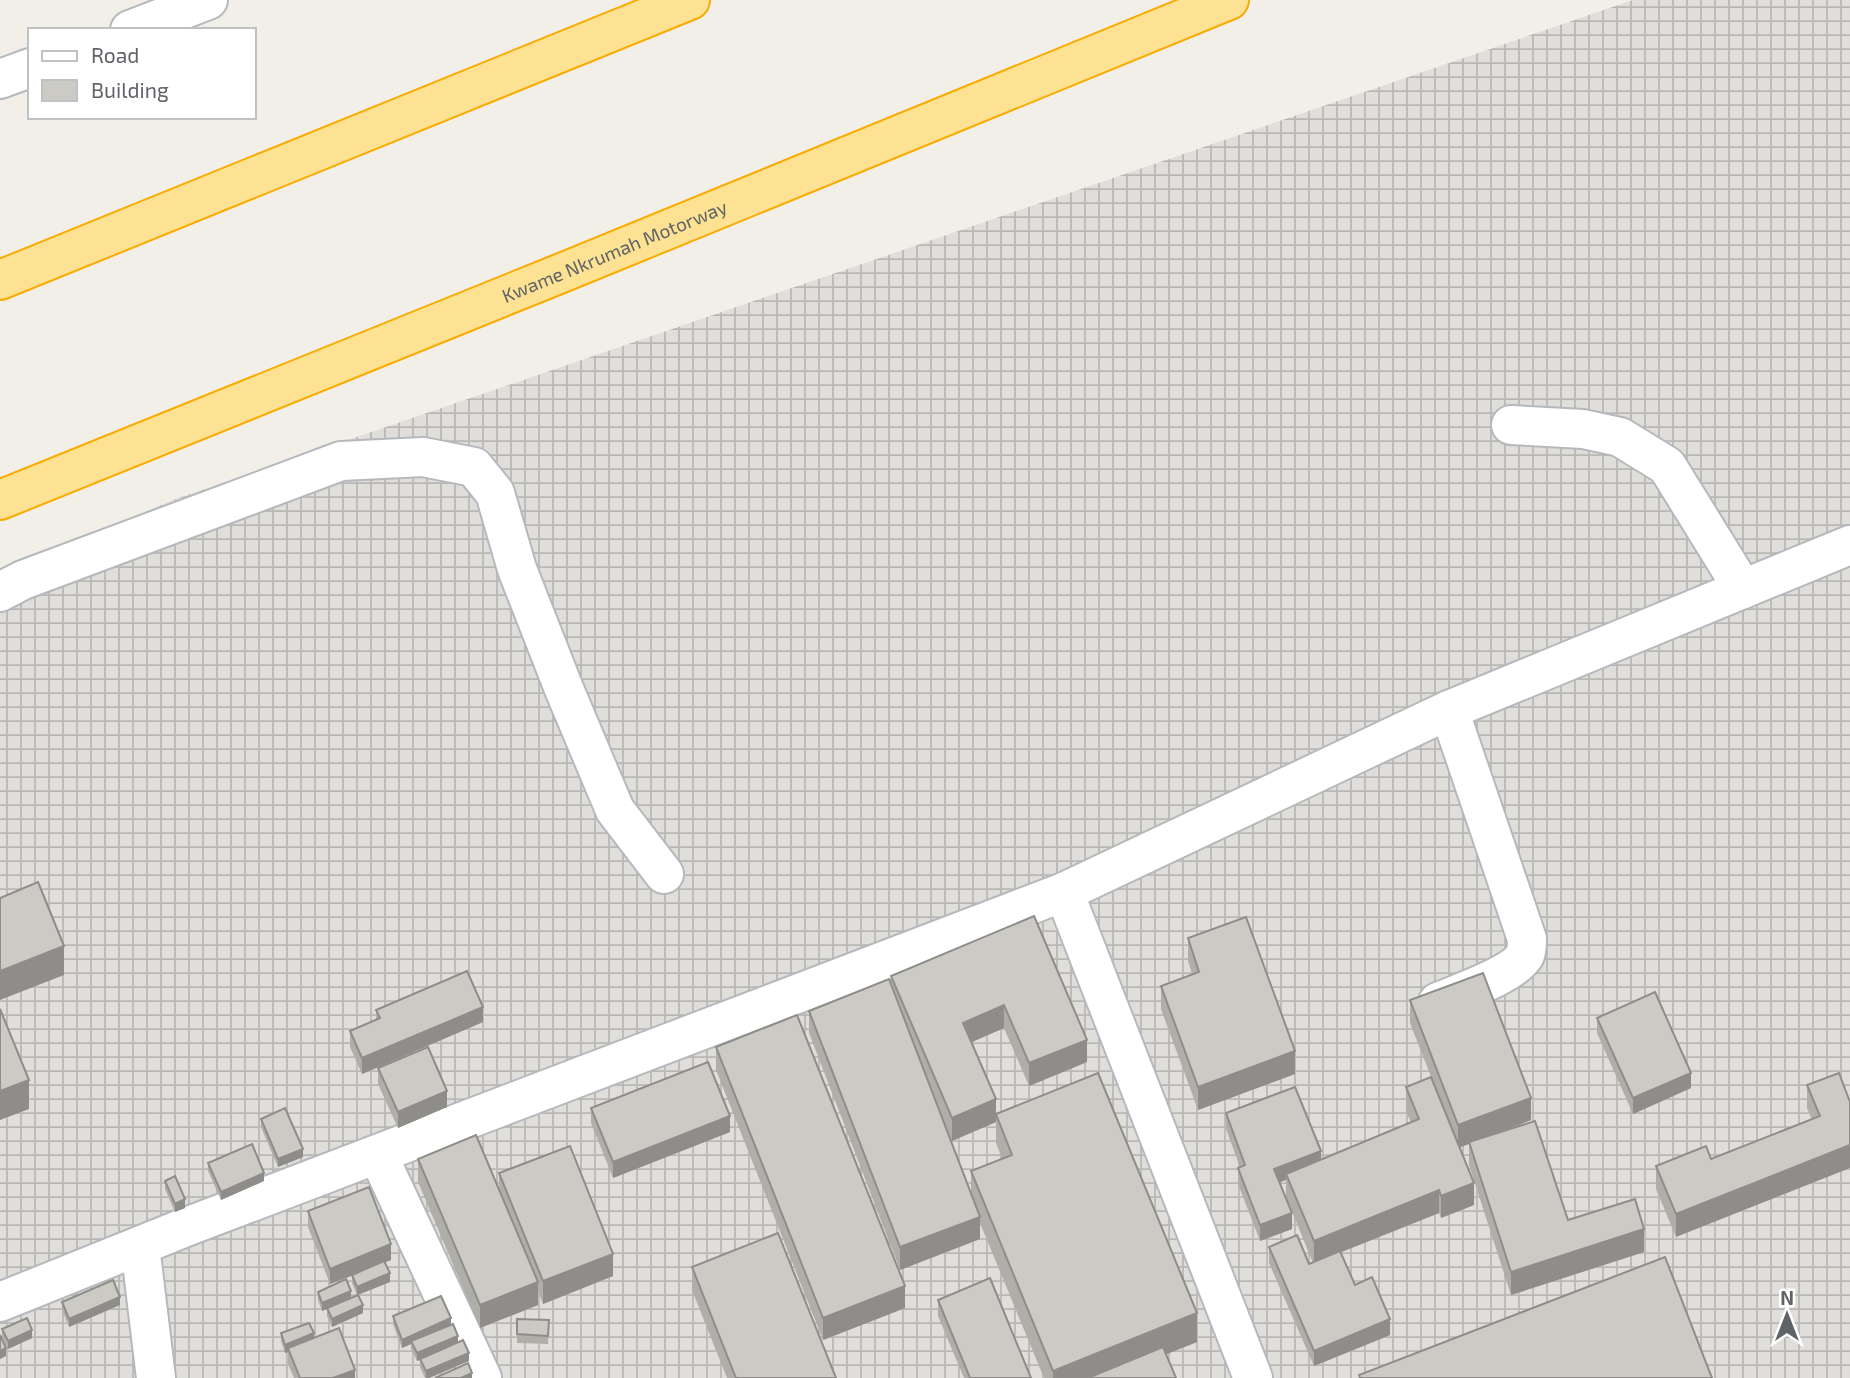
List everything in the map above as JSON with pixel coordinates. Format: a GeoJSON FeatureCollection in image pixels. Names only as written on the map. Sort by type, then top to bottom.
{"type":"FeatureCollection","features":[{"type":"Feature","properties":{"kind":"highway"},"geometry":{"type":"LineString","coordinates":[[0,280],[690,0]]}},
{"type":"Feature","properties":{"kind":"highway","name":"Kwame Nkrumah Motorway"},"geometry":{"type":"LineString","coordinates":[[0,500],[1229,0]]}},
{"type":"Feature","properties":{"kind":"lane"},"geometry":{"type":"LineString","coordinates":[[135,28],[208,0]]}},
{"type":"Feature","properties":{"kind":"lane"},"geometry":{"type":"LineString","coordinates":[[0,79],[28,69]]}},
{"type":"Feature","properties":{"kind":"lane"},"geometry":{"type":"LineString","coordinates":[[1511,425],[1583,429],[1620,437],[1667,466],[1742,589]]}},
{"type":"Feature","properties":{"kind":"lane"},"geometry":{"type":"LineString","coordinates":[[0,592],[23,580],[341,461],[424,457],[474,467],[495,493],[517,569],[615,810],[664,874]]}},
{"type":"Feature","properties":{"kind":"lane"},"geometry":{"type":"LineString","coordinates":[[0,1302],[378,1154],[1064,892],[1449,710],[1850,545]]}},
{"type":"Feature","properties":{"kind":"lane"},"geometry":{"type":"LineString","coordinates":[[1431,1006],[1513,969],[1527,948],[1527,939],[1449,710]]}},
{"type":"Feature","properties":{"kind":"lane"},"geometry":{"type":"LineString","coordinates":[[1064,892],[1253,1378]]}},
{"type":"Feature","properties":{"kind":"lane"},"geometry":{"type":"LineString","coordinates":[[378,1154],[482,1378]]}},
{"type":"Feature","properties":{"kind":"lane"},"geometry":{"type":"LineString","coordinates":[[140,1246],[156,1378]]}},
{"type":"Feature","properties":{"kind":"shaded area"},"geometry":{"type":"Polygon","coordinates":[[[1633,0],[1850,0],[1850,1378],[0,1378],[0,574],[173,500],[1633,0]]]}},
{"type":"Feature","properties":{"kind":"building"},"geometry":{"type":"Polygon","coordinates":[[[38,882],[64,946],[0,971],[0,898],[38,882]]]}},
{"type":"Feature","properties":{"kind":"building"},"geometry":{"type":"Polygon","coordinates":[[[1034,916],[1087,1040],[1029,1063],[1004,1005],[963,1023],[996,1099],[952,1118],[891,976],[1034,916]]]}},
{"type":"Feature","properties":{"kind":"building"},"geometry":{"type":"Polygon","coordinates":[[[1246,917],[1295,1051],[1198,1087],[1161,986],[1199,972],[1188,938],[1246,917]]]}},
{"type":"Feature","properties":{"kind":"building"},"geometry":{"type":"Polygon","coordinates":[[[467,971],[483,1007],[362,1058],[350,1031],[380,1018],[376,1010],[467,971]]]}},
{"type":"Feature","properties":{"kind":"building"},"geometry":{"type":"Polygon","coordinates":[[[1483,973],[1531,1098],[1458,1125],[1410,1000],[1483,973]]]}},
{"type":"Feature","properties":{"kind":"building"},"geometry":{"type":"Polygon","coordinates":[[[889,979],[980,1217],[900,1247],[809,1011],[889,979]]]}},
{"type":"Feature","properties":{"kind":"building"},"geometry":{"type":"Polygon","coordinates":[[[1655,992],[1691,1073],[1633,1098],[1597,1018],[1655,992]]]}},
{"type":"Feature","properties":{"kind":"building"},"geometry":{"type":"Polygon","coordinates":[[[0,1009],[29,1080],[0,1091],[0,1009]]]}},
{"type":"Feature","properties":{"kind":"building"},"geometry":{"type":"Polygon","coordinates":[[[797,1015],[905,1286],[823,1318],[716,1047],[797,1015]]]}},
{"type":"Feature","properties":{"kind":"building"},"geometry":{"type":"Polygon","coordinates":[[[428,1047],[447,1091],[398,1112],[378,1068],[428,1047]]]}},
{"type":"Feature","properties":{"kind":"building"},"geometry":{"type":"Polygon","coordinates":[[[708,1062],[730,1116],[613,1162],[591,1108],[708,1062]]]}},
{"type":"Feature","properties":{"kind":"building"},"geometry":{"type":"Polygon","coordinates":[[[1098,1073],[1197,1313],[1053,1371],[971,1171],[1012,1155],[996,1114],[1098,1073]]]}},
{"type":"Feature","properties":{"kind":"building"},"geometry":{"type":"Polygon","coordinates":[[[1839,1073],[1850,1102],[1850,1145],[1676,1214],[1656,1166],[1706,1146],[1711,1159],[1820,1116],[1807,1085],[1839,1073]]]}},
{"type":"Feature","properties":{"kind":"building"},"geometry":{"type":"Polygon","coordinates":[[[1431,1077],[1474,1183],[1441,1196],[1439,1190],[1314,1241],[1286,1174],[1419,1119],[1406,1087],[1431,1077]]]}},
{"type":"Feature","properties":{"kind":"building"},"geometry":{"type":"Polygon","coordinates":[[[1295,1087],[1321,1151],[1274,1169],[1292,1213],[1260,1225],[1238,1168],[1245,1165],[1226,1113],[1295,1087]]]}},
{"type":"Feature","properties":{"kind":"building"},"geometry":{"type":"Polygon","coordinates":[[[285,1108],[303,1149],[278,1159],[261,1119],[285,1108]]]}},
{"type":"Feature","properties":{"kind":"building"},"geometry":{"type":"Polygon","coordinates":[[[1535,1121],[1568,1220],[1635,1199],[1644,1229],[1511,1272],[1469,1142],[1535,1121]]]}},
{"type":"Feature","properties":{"kind":"building"},"geometry":{"type":"Polygon","coordinates":[[[476,1135],[538,1282],[480,1305],[418,1159],[476,1135]]]}},
{"type":"Feature","properties":{"kind":"building"},"geometry":{"type":"Polygon","coordinates":[[[252,1144],[264,1173],[221,1192],[208,1163],[252,1144]]]}},
{"type":"Feature","properties":{"kind":"building"},"geometry":{"type":"Polygon","coordinates":[[[570,1146],[613,1254],[543,1281],[499,1173],[570,1146]]]}},
{"type":"Feature","properties":{"kind":"building"},"geometry":{"type":"Polygon","coordinates":[[[175,1176],[185,1199],[175,1204],[165,1181],[175,1176]]]}},
{"type":"Feature","properties":{"kind":"building"},"geometry":{"type":"Polygon","coordinates":[[[369,1187],[391,1244],[330,1269],[308,1211],[369,1187]]]}},
{"type":"Feature","properties":{"kind":"building"},"geometry":{"type":"Polygon","coordinates":[[[778,1233],[836,1378],[736,1378],[692,1267],[778,1233]]]}},
{"type":"Feature","properties":{"kind":"building"},"geometry":{"type":"Polygon","coordinates":[[[1297,1235],[1309,1264],[1340,1251],[1355,1285],[1372,1277],[1390,1319],[1314,1351],[1269,1247],[1297,1235]]]}},
{"type":"Feature","properties":{"kind":"building"},"geometry":{"type":"Polygon","coordinates":[[[1665,1257],[1712,1378],[1360,1378],[1359,1375],[1665,1257]]]}},
{"type":"Feature","properties":{"kind":"building"},"geometry":{"type":"Polygon","coordinates":[[[384,1261],[390,1273],[357,1287],[352,1275],[384,1261]]]}},
{"type":"Feature","properties":{"kind":"building"},"geometry":{"type":"Polygon","coordinates":[[[990,1278],[1031,1378],[970,1378],[938,1300],[990,1278]]]}},
{"type":"Feature","properties":{"kind":"building"},"geometry":{"type":"Polygon","coordinates":[[[346,1279],[351,1291],[322,1303],[318,1292],[346,1279]]]}},
{"type":"Feature","properties":{"kind":"building"},"geometry":{"type":"Polygon","coordinates":[[[113,1280],[120,1297],[69,1319],[62,1302],[113,1280]]]}},
{"type":"Feature","properties":{"kind":"building"},"geometry":{"type":"Polygon","coordinates":[[[358,1295],[363,1305],[332,1319],[327,1308],[358,1295]]]}},
{"type":"Feature","properties":{"kind":"building"},"geometry":{"type":"Polygon","coordinates":[[[441,1296],[451,1318],[402,1340],[393,1316],[441,1296]]]}},
{"type":"Feature","properties":{"kind":"building"},"geometry":{"type":"Polygon","coordinates":[[[27,1318],[32,1330],[8,1341],[2,1329],[27,1318]]]}},
{"type":"Feature","properties":{"kind":"building"},"geometry":{"type":"Polygon","coordinates":[[[517,1319],[549,1320],[548,1336],[517,1334],[517,1319]]]}},
{"type":"Feature","properties":{"kind":"building"},"geometry":{"type":"Polygon","coordinates":[[[309,1323],[314,1333],[285,1345],[281,1333],[309,1323]]]}},
{"type":"Feature","properties":{"kind":"building"},"geometry":{"type":"Polygon","coordinates":[[[453,1324],[458,1336],[417,1353],[411,1341],[453,1324]]]}},
{"type":"Feature","properties":{"kind":"building"},"geometry":{"type":"Polygon","coordinates":[[[339,1328],[355,1370],[333,1378],[300,1378],[288,1348],[339,1328]]]}},
{"type":"Feature","properties":{"kind":"building"},"geometry":{"type":"Polygon","coordinates":[[[0,1335],[6,1348],[0,1351],[0,1335]]]}},
{"type":"Feature","properties":{"kind":"building"},"geometry":{"type":"Polygon","coordinates":[[[463,1340],[469,1353],[426,1371],[420,1359],[463,1340]]]}},
{"type":"Feature","properties":{"kind":"building"},"geometry":{"type":"Polygon","coordinates":[[[1163,1347],[1176,1378],[1088,1378],[1163,1347]]]}},
{"type":"Feature","properties":{"kind":"building"},"geometry":{"type":"Polygon","coordinates":[[[468,1363],[472,1373],[461,1378],[435,1378],[468,1363]]]}}]}
